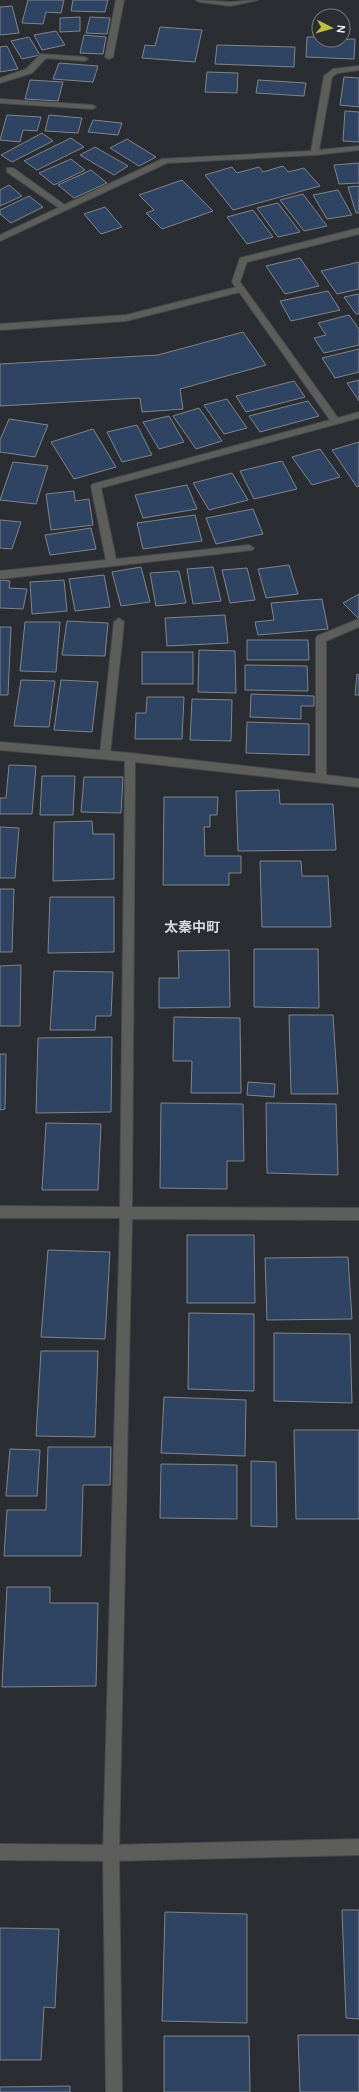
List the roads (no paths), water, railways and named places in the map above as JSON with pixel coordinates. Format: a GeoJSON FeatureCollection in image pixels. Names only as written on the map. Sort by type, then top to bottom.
{"type":"FeatureCollection","features":[{"type":"Feature","properties":{"kind":"street"},"geometry":{"type":"LineString","coordinates":[[108,57],[120,0]]}},
{"type":"Feature","properties":{"kind":"street"},"geometry":{"type":"LineString","coordinates":[[200,0],[230,4],[254,0]]}},
{"type":"Feature","properties":{"kind":"street"},"geometry":{"type":"LineString","coordinates":[[0,81],[29,71],[44,56],[84,59]]}},
{"type":"Feature","properties":{"kind":"street"},"geometry":{"type":"LineString","coordinates":[[315,153],[328,76],[336,71],[359,68]]}},
{"type":"Feature","properties":{"kind":"street"},"geometry":{"type":"LineString","coordinates":[[0,101],[92,107]]}},
{"type":"Feature","properties":{"kind":"street"},"geometry":{"type":"LineString","coordinates":[[0,238],[165,161],[315,153],[359,148]]}},
{"type":"Feature","properties":{"kind":"street"},"geometry":{"type":"LineString","coordinates":[[10,170],[65,208]]}},
{"type":"Feature","properties":{"kind":"street"},"geometry":{"type":"LineString","coordinates":[[336,421],[236,282],[243,260],[359,231]]}},
{"type":"Feature","properties":{"kind":"street"},"geometry":{"type":"LineString","coordinates":[[0,327],[126,318],[241,289]]}},
{"type":"Feature","properties":{"kind":"street"},"geometry":{"type":"LineString","coordinates":[[112,563],[96,486],[359,415]]}},
{"type":"Feature","properties":{"kind":"street"},"geometry":{"type":"LineString","coordinates":[[0,575],[248,548]]}},
{"type":"Feature","properties":{"kind":"street"},"geometry":{"type":"LineString","coordinates":[[105,754],[119,622]]}},
{"type":"Feature","properties":{"kind":"street"},"geometry":{"type":"LineString","coordinates":[[321,778],[321,639],[359,623]]}},
{"type":"Feature","properties":{"kind":"street"},"geometry":{"type":"LineString","coordinates":[[0,746],[105,754],[359,783]]}},
{"type":"Feature","properties":{"kind":"street"},"geometry":{"type":"LineString","coordinates":[[114,2092],[111,1853],[126,1214],[130,757]]}},
{"type":"Feature","properties":{"kind":"street"},"geometry":{"type":"LineString","coordinates":[[0,1212],[126,1214],[359,1214]]}},
{"type":"Feature","properties":{"kind":"street"},"geometry":{"type":"LineString","coordinates":[[0,1852],[111,1853],[359,1847]]}},
{"type":"Feature","properties":{"kind":"district","name":"太秦中町"},"geometry":{"type":"Point","coordinates":[192,926]}}]}
